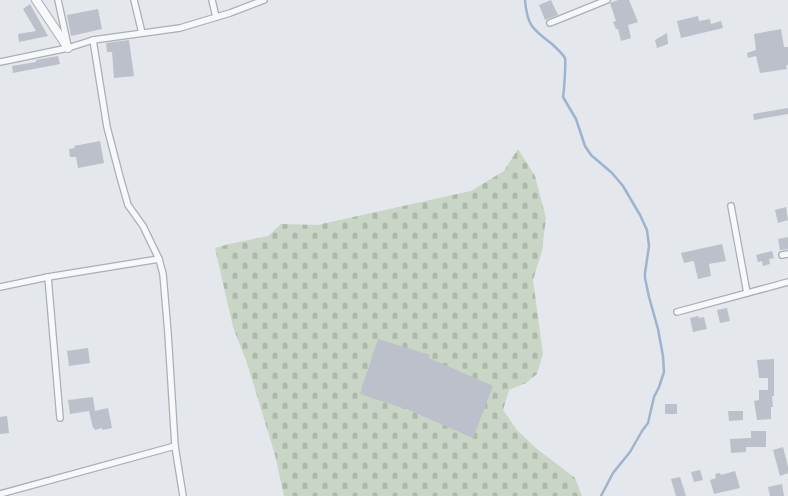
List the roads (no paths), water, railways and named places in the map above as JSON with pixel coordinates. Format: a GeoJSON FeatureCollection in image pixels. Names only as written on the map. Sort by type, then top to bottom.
{"type":"FeatureCollection","features":[{"type":"Feature","properties":{"kind":"street"},"geometry":{"type":"LineString","coordinates":[[36,0],[68,48]]}},
{"type":"Feature","properties":{"kind":"street"},"geometry":{"type":"LineString","coordinates":[[58,0],[68,48]]}},
{"type":"Feature","properties":{"kind":"street"},"geometry":{"type":"LineString","coordinates":[[134,0],[142,33]]}},
{"type":"Feature","properties":{"kind":"street"},"geometry":{"type":"LineString","coordinates":[[212,0],[216,17]]}},
{"type":"Feature","properties":{"kind":"street"},"geometry":{"type":"LineString","coordinates":[[0,62],[68,48],[93,40],[180,28],[264,0]]}},
{"type":"Feature","properties":{"kind":"street"},"geometry":{"type":"LineString","coordinates":[[550,23],[607,0]]}},
{"type":"Feature","properties":{"kind":"street"},"geometry":{"type":"LineString","coordinates":[[93,40],[107,127],[122,187],[128,205],[143,226],[158,259],[162,274],[175,446],[183,496]]}},
{"type":"Feature","properties":{"kind":"street"},"geometry":{"type":"LineString","coordinates":[[730,206],[746,293]]}},
{"type":"Feature","properties":{"kind":"street"},"geometry":{"type":"LineString","coordinates":[[0,287],[158,259]]}},
{"type":"Feature","properties":{"kind":"street"},"geometry":{"type":"LineString","coordinates":[[48,277],[60,418]]}},
{"type":"Feature","properties":{"kind":"street"},"geometry":{"type":"LineString","coordinates":[[677,312],[788,282]]}},
{"type":"Feature","properties":{"kind":"street"},"geometry":{"type":"LineString","coordinates":[[0,494],[175,446]]}},
{"type":"Feature","properties":{"kind":"waterway"},"geometry":{"type":"LineString","coordinates":[[525,0],[527,15],[532,26],[565,58],[563,97],[576,119],[585,146],[591,155],[612,173],[623,186],[647,230],[649,246],[645,278],[658,329],[664,372],[654,397],[648,423],[630,452],[613,473],[601,496]]}}]}
